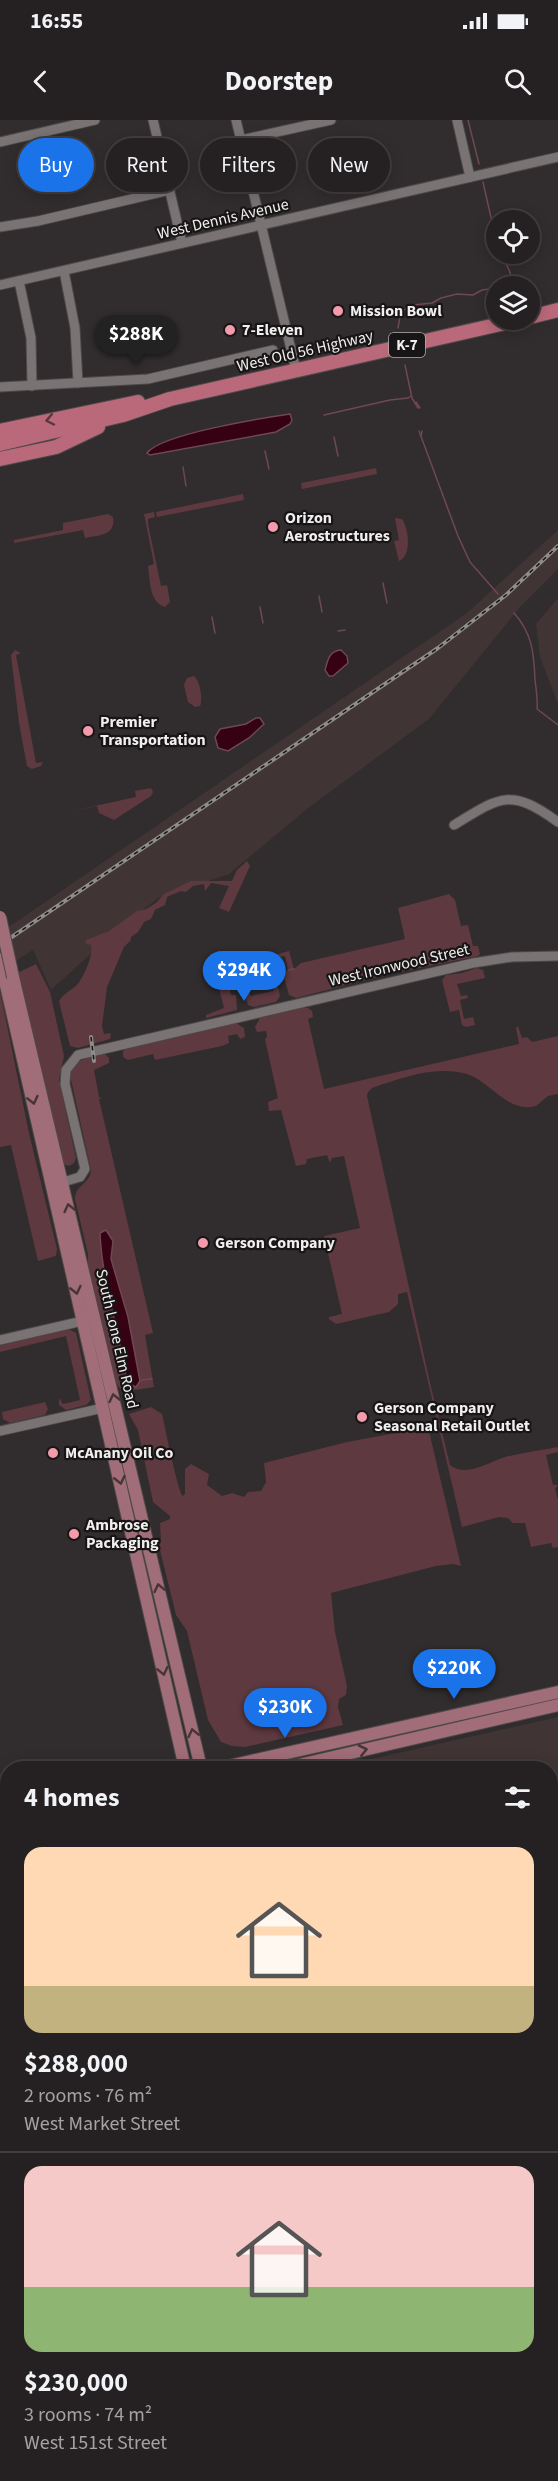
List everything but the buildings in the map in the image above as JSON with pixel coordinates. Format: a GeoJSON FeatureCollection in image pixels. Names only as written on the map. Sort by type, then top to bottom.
{"type":"FeatureCollection","features":[{"type":"Feature","properties":{"kind":"highway"},"geometry":{"type":"LineString","coordinates":[[540,314],[558,310]]}},
{"type":"Feature","properties":{"kind":"highway","name":"West Old 56 Highway"},"geometry":{"type":"LineString","coordinates":[[0,431],[100,410],[170,399],[486,327]]}},
{"type":"Feature","properties":{"kind":"highway","name":"West Old 56 Highway"},"geometry":{"type":"LineString","coordinates":[[0,444],[123,414],[170,399]]}},
{"type":"Feature","properties":{"kind":"highway"},"geometry":{"type":"LineString","coordinates":[[0,459],[56,447],[88,431],[138,415],[170,399]]}},
{"type":"Feature","properties":{"kind":"highway"},"geometry":{"type":"LineString","coordinates":[[0,453],[64,437],[100,410]]}},
{"type":"Feature","properties":{"kind":"main road","name":"South Lone Elm Road"},"geometry":{"type":"LineString","coordinates":[[0,917],[9,979],[89,1319],[199,1761]]}},
{"type":"Feature","properties":{"kind":"main road","name":"South Lone Elm Road"},"geometry":{"type":"LineString","coordinates":[[0,959],[9,979],[63,1182],[103,1407],[184,1761]]}},
{"type":"Feature","properties":{"kind":"main road"},"geometry":{"type":"LineString","coordinates":[[251,1761],[558,1692]]}},
{"type":"Feature","properties":{"kind":"main road"},"geometry":{"type":"LineString","coordinates":[[498,1705],[501,1718]]}},
{"type":"Feature","properties":{"kind":"main road"},"geometry":{"type":"LineString","coordinates":[[316,1761],[558,1705]]}},
{"type":"Feature","properties":{"kind":"street"},"geometry":{"type":"LineString","coordinates":[[0,142],[95,120]]}},
{"type":"Feature","properties":{"kind":"street"},"geometry":{"type":"LineString","coordinates":[[153,120],[157,138]]}},
{"type":"Feature","properties":{"kind":"street"},"geometry":{"type":"LineString","coordinates":[[236,120],[240,138]]}},
{"type":"Feature","properties":{"kind":"street"},"geometry":{"type":"LineString","coordinates":[[250,138],[331,120]]}},
{"type":"Feature","properties":{"kind":"street"},"geometry":{"type":"LineString","coordinates":[[457,120],[471,177]]}},
{"type":"Feature","properties":{"kind":"street","name":"West Dennis Avenue"},"geometry":{"type":"LineString","coordinates":[[0,285],[558,157]]}},
{"type":"Feature","properties":{"kind":"street"},"geometry":{"type":"LineString","coordinates":[[0,227],[29,223],[161,192]]}},
{"type":"Feature","properties":{"kind":"street"},"geometry":{"type":"LineString","coordinates":[[170,192],[182,243]]}},
{"type":"Feature","properties":{"kind":"street"},"geometry":{"type":"LineString","coordinates":[[254,192],[297,370]]}},
{"type":"Feature","properties":{"kind":"street"},"geometry":{"type":"LineString","coordinates":[[64,271],[75,328],[78,383]]}},
{"type":"Feature","properties":{"kind":"street"},"geometry":{"type":"LineString","coordinates":[[19,281],[31,338],[32,386]]}},
{"type":"Feature","properties":{"kind":"street"},"geometry":{"type":"LineString","coordinates":[[0,387],[148,379],[273,350]]}},
{"type":"Feature","properties":{"kind":"street"},"geometry":{"type":"LineString","coordinates":[[454,825],[500,799],[518,799],[535,806],[558,822]]}},
{"type":"Feature","properties":{"kind":"street","name":"West Ironwood Street"},"geometry":{"type":"LineString","coordinates":[[63,1182],[80,1177],[85,1168],[65,1084],[66,1070],[78,1055],[473,963],[512,957],[558,956]]}},
{"type":"Feature","properties":{"kind":"street"},"geometry":{"type":"LineString","coordinates":[[0,1340],[89,1319]]}},
{"type":"Feature","properties":{"kind":"street"},"geometry":{"type":"LineString","coordinates":[[0,1431],[103,1407]]}},
{"type":"Feature","properties":{"kind":"shaded area"},"geometry":{"type":"Polygon","coordinates":[[[290,414],[292,420],[290,424],[276,432],[150,455],[147,453],[171,439],[191,433],[290,414]]]}},
{"type":"Feature","properties":{"kind":"shaded area"},"geometry":{"type":"Polygon","coordinates":[[[376,468],[377,474],[302,489],[301,483],[376,468]]]}},
{"type":"Feature","properties":{"kind":"shaded area"},"geometry":{"type":"Polygon","coordinates":[[[243,494],[244,500],[157,517],[156,512],[243,494]]]}},
{"type":"Feature","properties":{"kind":"shaded area"},"geometry":{"type":"Polygon","coordinates":[[[154,512],[155,517],[148,519],[148,524],[161,586],[167,585],[170,602],[165,607],[153,596],[149,578],[148,566],[154,564],[144,514],[154,512]]]}},
{"type":"Feature","properties":{"kind":"shaded area"},"geometry":{"type":"Polygon","coordinates":[[[108,514],[113,517],[113,523],[112,528],[105,534],[85,538],[83,530],[14,543],[14,540],[63,530],[63,523],[108,514]]]}},
{"type":"Feature","properties":{"kind":"shaded area"},"geometry":{"type":"Polygon","coordinates":[[[395,518],[402,519],[408,535],[406,554],[399,561],[394,541],[399,540],[395,518]]]}},
{"type":"Feature","properties":{"kind":"shaded area"},"geometry":{"type":"Polygon","coordinates":[[[558,530],[558,569],[521,606],[429,719],[307,809],[229,874],[158,898],[116,931],[51,990],[33,950],[0,971],[0,933],[467,613],[558,530]]]}},
{"type":"Feature","properties":{"kind":"shaded area"},"geometry":{"type":"Polygon","coordinates":[[[558,598],[558,704],[540,657],[536,624],[558,598]]]}},
{"type":"Feature","properties":{"kind":"shaded area"},"geometry":{"type":"Polygon","coordinates":[[[15,650],[21,653],[16,655],[36,763],[43,762],[41,766],[32,769],[27,766],[19,723],[11,655],[15,650]]]}},
{"type":"Feature","properties":{"kind":"shaded area"},"geometry":{"type":"Polygon","coordinates":[[[341,650],[347,656],[348,663],[333,676],[329,676],[325,670],[328,660],[331,654],[341,650]]]}},
{"type":"Feature","properties":{"kind":"shaded area"},"geometry":{"type":"Polygon","coordinates":[[[194,676],[199,686],[201,699],[200,706],[195,707],[188,702],[184,685],[187,678],[194,676]]]}},
{"type":"Feature","properties":{"kind":"shaded area"},"geometry":{"type":"Polygon","coordinates":[[[260,718],[264,724],[249,738],[228,751],[218,748],[215,737],[220,729],[246,724],[260,718]]]}},
{"type":"Feature","properties":{"kind":"shaded area"},"geometry":{"type":"Polygon","coordinates":[[[151,788],[153,792],[151,796],[114,820],[99,813],[97,806],[67,812],[136,797],[135,791],[151,788]]]}},
{"type":"Feature","properties":{"kind":"shaded area"},"geometry":{"type":"Polygon","coordinates":[[[247,861],[250,866],[229,912],[219,908],[229,886],[211,883],[205,891],[204,884],[167,897],[165,905],[155,910],[151,919],[144,922],[124,947],[107,987],[102,1026],[104,1034],[111,1033],[110,1039],[78,1048],[70,1046],[59,1001],[77,985],[85,972],[92,949],[91,945],[85,943],[86,940],[109,931],[137,911],[156,903],[164,894],[191,881],[232,881],[237,870],[247,861]]]}},
{"type":"Feature","properties":{"kind":"shaded area"},"geometry":{"type":"Polygon","coordinates":[[[449,894],[455,900],[461,926],[468,925],[473,946],[478,946],[480,954],[478,956],[381,976],[296,998],[289,995],[283,973],[288,970],[285,956],[279,957],[278,954],[289,951],[294,969],[301,963],[405,939],[398,908],[449,894]]]}},
{"type":"Feature","properties":{"kind":"shaded area"},"geometry":{"type":"Polygon","coordinates":[[[36,964],[50,992],[64,1056],[59,1080],[76,1158],[69,1166],[63,1164],[17,973],[36,964]]]}},
{"type":"Feature","properties":{"kind":"shaded area"},"geometry":{"type":"Polygon","coordinates":[[[477,968],[483,970],[485,978],[457,984],[461,996],[467,995],[468,998],[460,1000],[464,1019],[473,1017],[475,1025],[466,1027],[462,1025],[459,1010],[450,1012],[442,980],[446,975],[477,968]]]}},
{"type":"Feature","properties":{"kind":"shaded area"},"geometry":{"type":"Polygon","coordinates":[[[228,981],[231,995],[236,995],[237,1010],[206,1018],[206,1015],[224,1008],[218,984],[228,981]]]}},
{"type":"Feature","properties":{"kind":"shaded area"},"geometry":{"type":"Polygon","coordinates":[[[275,986],[278,987],[280,996],[276,1002],[254,1007],[248,1005],[245,995],[247,992],[251,996],[273,991],[275,986]]]}},
{"type":"Feature","properties":{"kind":"shaded area"},"geometry":{"type":"Polygon","coordinates":[[[0,991],[29,1133],[57,1249],[56,1256],[38,1261],[11,1145],[0,1147],[0,991]]]}},
{"type":"Feature","properties":{"kind":"shaded area"},"geometry":{"type":"Polygon","coordinates":[[[308,1008],[312,1011],[313,1017],[308,1019],[324,1089],[519,1044],[516,1028],[518,1026],[522,1038],[527,1037],[532,1042],[558,1036],[558,1094],[548,1096],[536,1106],[517,1105],[467,1074],[443,1071],[407,1077],[372,1088],[367,1096],[450,1465],[456,1469],[470,1470],[505,1457],[558,1447],[558,1452],[546,1455],[553,1485],[558,1485],[555,1489],[558,1500],[558,1547],[553,1548],[551,1543],[531,1547],[525,1523],[513,1523],[508,1518],[499,1517],[462,1527],[407,1292],[398,1294],[398,1304],[389,1312],[336,1324],[329,1319],[329,1317],[342,1314],[324,1236],[360,1228],[344,1156],[332,1158],[330,1163],[327,1155],[307,1159],[306,1164],[296,1166],[281,1110],[269,1111],[268,1102],[278,1098],[265,1039],[266,1031],[257,1032],[255,1027],[260,1018],[308,1008]]]}},
{"type":"Feature","properties":{"kind":"shaded area"},"geometry":{"type":"Polygon","coordinates":[[[236,1023],[244,1028],[245,1037],[240,1039],[237,1034],[228,1036],[229,1043],[222,1046],[155,1060],[153,1054],[128,1060],[123,1057],[123,1051],[127,1048],[236,1023]]]}},
{"type":"Feature","properties":{"kind":"shaded area"},"geometry":{"type":"Polygon","coordinates":[[[105,1054],[109,1058],[109,1063],[94,1070],[153,1333],[145,1335],[154,1387],[123,1392],[115,1382],[88,1267],[88,1254],[75,1199],[77,1191],[90,1175],[91,1170],[70,1075],[73,1068],[84,1059],[92,1057],[95,1061],[95,1056],[105,1054]]]}},
{"type":"Feature","properties":{"kind":"shaded area"},"geometry":{"type":"Polygon","coordinates":[[[106,1230],[113,1241],[111,1259],[128,1317],[140,1381],[136,1387],[127,1383],[108,1289],[100,1233],[106,1230]]]}},
{"type":"Feature","properties":{"kind":"shaded area"},"geometry":{"type":"Polygon","coordinates":[[[67,1328],[76,1333],[91,1400],[86,1405],[66,1410],[59,1405],[59,1398],[63,1404],[80,1400],[66,1336],[0,1352],[0,1345],[67,1328]]]}},
{"type":"Feature","properties":{"kind":"shaded area"},"geometry":{"type":"Polygon","coordinates":[[[45,1402],[48,1409],[45,1415],[10,1423],[3,1419],[2,1412],[45,1402]]]}},
{"type":"Feature","properties":{"kind":"shaded area"},"geometry":{"type":"Polygon","coordinates":[[[151,1407],[162,1414],[183,1496],[185,1494],[185,1469],[191,1464],[209,1474],[207,1485],[222,1496],[232,1493],[244,1497],[248,1492],[261,1491],[266,1482],[264,1463],[347,1442],[428,1427],[461,1566],[453,1564],[436,1566],[331,1593],[335,1632],[347,1686],[346,1695],[339,1699],[338,1707],[343,1725],[245,1747],[221,1742],[208,1720],[187,1631],[176,1615],[159,1546],[161,1542],[160,1523],[170,1519],[170,1516],[153,1502],[138,1430],[129,1414],[151,1407]]]}},
{"type":"Feature","properties":{"kind":"shaded area"},"geometry":{"type":"Polygon","coordinates":[[[558,1717],[558,1761],[363,1761],[558,1717]]]}},
{"type":"Feature","properties":{"kind":"waterway"},"geometry":{"type":"LineString","coordinates":[[468,120],[479,164]]}},
{"type":"Feature","properties":{"kind":"waterway"},"geometry":{"type":"LineString","coordinates":[[483,182],[489,210]]}},
{"type":"Feature","properties":{"kind":"waterway"},"geometry":{"type":"LineString","coordinates":[[506,264],[511,276]]}},
{"type":"Feature","properties":{"kind":"waterway"},"geometry":{"type":"LineString","coordinates":[[398,328],[404,310],[413,305],[432,303],[457,294],[473,295],[486,289]]}},
{"type":"Feature","properties":{"kind":"waterway"},"geometry":{"type":"LineString","coordinates":[[405,365],[412,398],[418,408]]}},
{"type":"Feature","properties":{"kind":"waterway"},"geometry":{"type":"LineString","coordinates":[[324,415],[411,396]]}},
{"type":"Feature","properties":{"kind":"waterway"},"geometry":{"type":"LineString","coordinates":[[416,402],[420,408]]}},
{"type":"Feature","properties":{"kind":"waterway"},"geometry":{"type":"LineString","coordinates":[[419,431],[470,562],[498,594]]}},
{"type":"Feature","properties":{"kind":"waterway"},"geometry":{"type":"LineString","coordinates":[[421,436],[422,431]]}},
{"type":"Feature","properties":{"kind":"waterway"},"geometry":{"type":"LineString","coordinates":[[334,437],[338,456]]}},
{"type":"Feature","properties":{"kind":"waterway"},"geometry":{"type":"LineString","coordinates":[[265,451],[269,469]]}},
{"type":"Feature","properties":{"kind":"waterway"},"geometry":{"type":"LineString","coordinates":[[183,467],[186,486]]}},
{"type":"Feature","properties":{"kind":"waterway"},"geometry":{"type":"LineString","coordinates":[[383,583],[387,603]]}},
{"type":"Feature","properties":{"kind":"waterway"},"geometry":{"type":"LineString","coordinates":[[319,596],[322,612]]}},
{"type":"Feature","properties":{"kind":"waterway"},"geometry":{"type":"LineString","coordinates":[[260,607],[263,623]]}},
{"type":"Feature","properties":{"kind":"waterway"},"geometry":{"type":"LineString","coordinates":[[514,613],[525,628],[531,644],[537,709],[558,725]]}},
{"type":"Feature","properties":{"kind":"waterway"},"geometry":{"type":"LineString","coordinates":[[212,617],[215,633]]}},
{"type":"Feature","properties":{"kind":"waterway"},"geometry":{"type":"LineString","coordinates":[[338,631],[345,630]]}},
{"type":"Feature","properties":{"kind":"waterway"},"geometry":{"type":"LineString","coordinates":[[288,970],[294,969]]}},
{"type":"Feature","properties":{"kind":"waterway"},"geometry":{"type":"LineString","coordinates":[[140,1380],[152,1379]]}},
{"type":"Feature","properties":{"kind":"railway"},"geometry":{"type":"LineString","coordinates":[[0,945],[438,648],[506,595],[558,546]]}},
{"type":"Feature","properties":{"kind":"railway"},"geometry":{"type":"LineString","coordinates":[[91,1037],[94,1061]]}},
{"type":"Feature","properties":{"kind":"place","name":"Mission Bowl"},"geometry":{"type":"Point","coordinates":[338,311]}},
{"type":"Feature","properties":{"kind":"place","name":"7-Eleven"},"geometry":{"type":"Point","coordinates":[230,330]}},
{"type":"Feature","properties":{"kind":"place","name":"Orizon Aerostructures"},"geometry":{"type":"Point","coordinates":[273,527]}},
{"type":"Feature","properties":{"kind":"place","name":"Premier Transportation"},"geometry":{"type":"Point","coordinates":[88,731]}},
{"type":"Feature","properties":{"kind":"place","name":"Gerson Company"},"geometry":{"type":"Point","coordinates":[203,1243]}},
{"type":"Feature","properties":{"kind":"place","name":"Gerson Company Seasonal Retail Outlet"},"geometry":{"type":"Point","coordinates":[362,1417]}},
{"type":"Feature","properties":{"kind":"place","name":"McAnany Oil Co"},"geometry":{"type":"Point","coordinates":[53,1453]}},
{"type":"Feature","properties":{"kind":"place","name":"Ambrose Packaging"},"geometry":{"type":"Point","coordinates":[74,1534]}}]}
